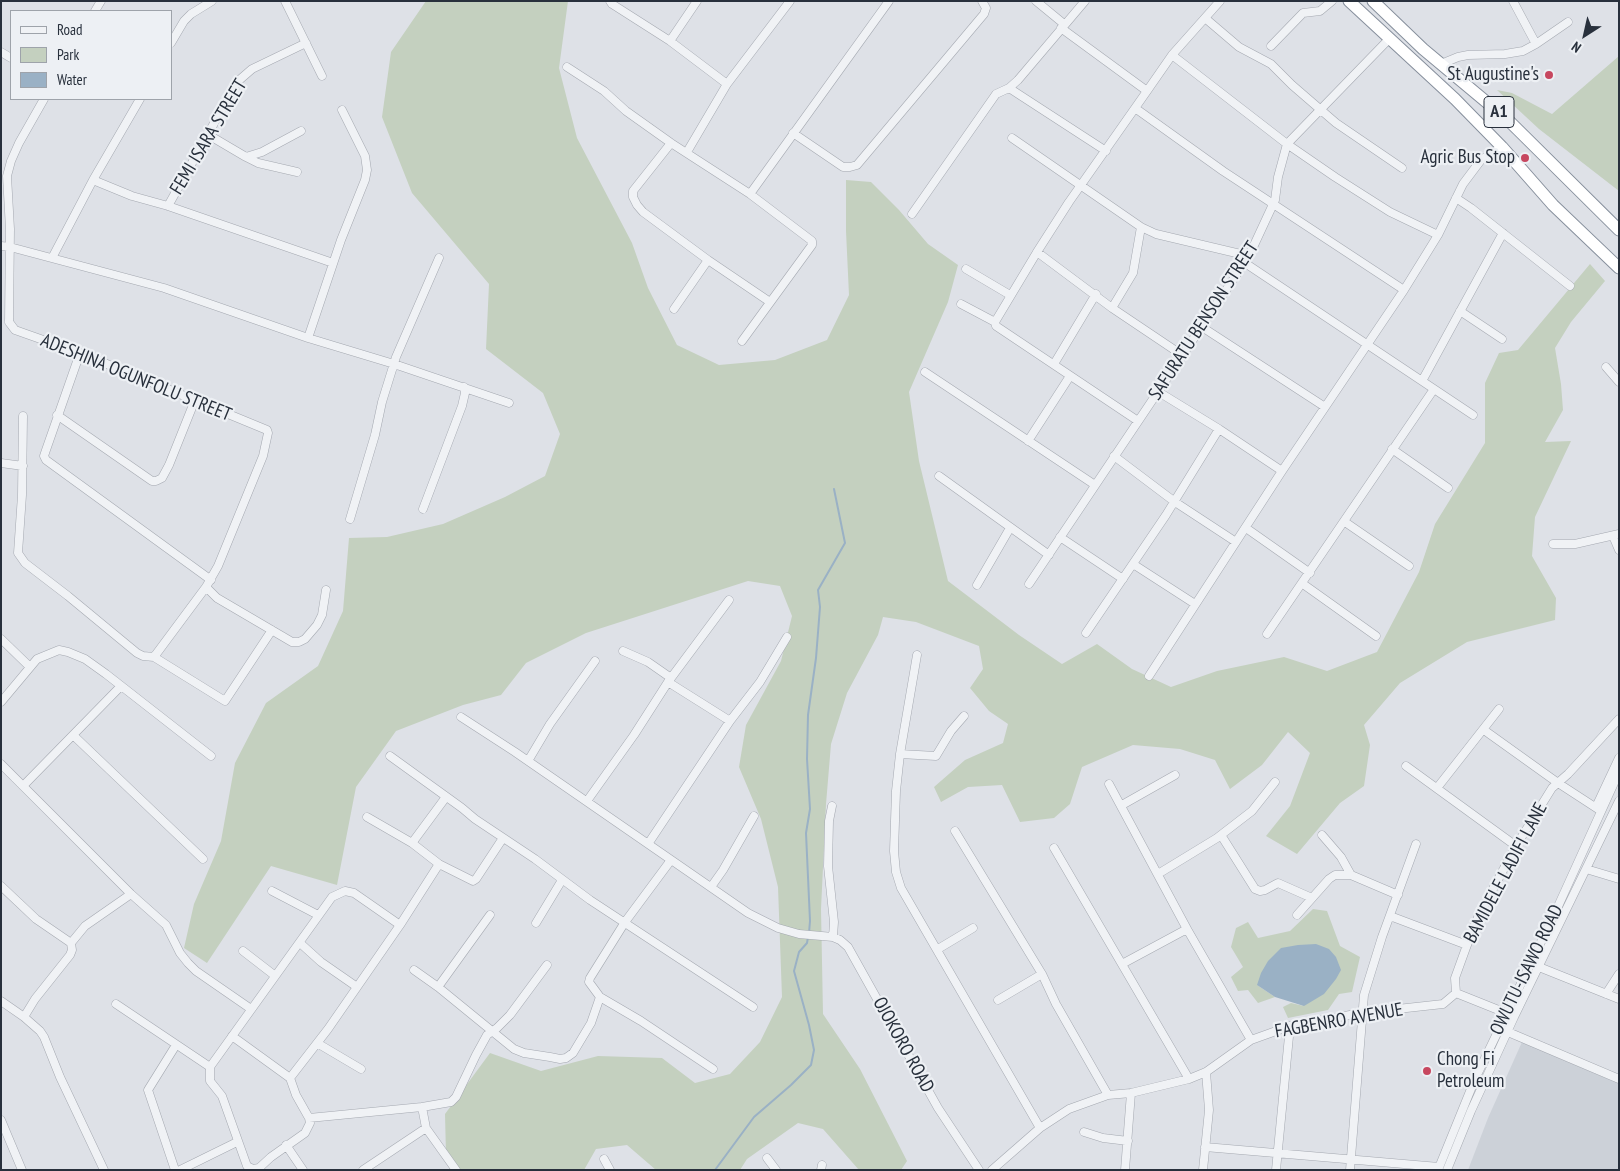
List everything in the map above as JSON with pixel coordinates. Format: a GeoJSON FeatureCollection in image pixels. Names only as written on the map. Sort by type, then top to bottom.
{"type":"FeatureCollection","features":[{"type":"Feature","properties":{"kind":"highway","name":"A1"},"geometry":{"type":"LineString","coordinates":[[1349,1],[1455,99],[1502,147],[1553,205],[1619,268]]}},
{"type":"Feature","properties":{"kind":"highway","name":"A1"},"geometry":{"type":"LineString","coordinates":[[1373,1],[1441,64],[1508,120],[1619,230]]}},
{"type":"Feature","properties":{"kind":"street"},"geometry":{"type":"LineString","coordinates":[[172,41],[184,21],[191,14],[212,1]]}},
{"type":"Feature","properties":{"kind":"street"},"geometry":{"type":"LineString","coordinates":[[285,1],[322,76]]}},
{"type":"Feature","properties":{"kind":"street"},"geometry":{"type":"LineString","coordinates":[[610,1],[727,84]]}},
{"type":"Feature","properties":{"kind":"street"},"geometry":{"type":"LineString","coordinates":[[670,42],[697,1]]}},
{"type":"Feature","properties":{"kind":"street"},"geometry":{"type":"LineString","coordinates":[[687,152],[727,84],[790,1]]}},
{"type":"Feature","properties":{"kind":"street"},"geometry":{"type":"LineString","coordinates":[[750,194],[889,1]]}},
{"type":"Feature","properties":{"kind":"street"},"geometry":{"type":"LineString","coordinates":[[794,133],[843,167],[857,165],[984,14],[986,8],[982,1]]}},
{"type":"Feature","properties":{"kind":"street"},"geometry":{"type":"LineString","coordinates":[[1036,1],[1063,26],[1147,91]]}},
{"type":"Feature","properties":{"kind":"street"},"geometry":{"type":"LineString","coordinates":[[912,214],[996,94],[1018,80],[1084,1]]}},
{"type":"Feature","properties":{"kind":"street"},"geometry":{"type":"LineString","coordinates":[[995,322],[1010,295],[1081,185],[1172,55],[1220,1]]}},
{"type":"Feature","properties":{"kind":"street"},"geometry":{"type":"LineString","coordinates":[[1271,46],[1303,13],[1320,11],[1332,1]]}},
{"type":"Feature","properties":{"kind":"street"},"geometry":{"type":"LineString","coordinates":[[1513,1],[1536,44]]}},
{"type":"Feature","properties":{"kind":"street"},"geometry":{"type":"LineString","coordinates":[[1204,18],[1238,47],[1271,64],[1336,124],[1402,168]]}},
{"type":"Feature","properties":{"kind":"street"},"geometry":{"type":"LineString","coordinates":[[1441,64],[1468,55],[1514,53],[1536,44],[1568,22]]}},
{"type":"Feature","properties":{"kind":"street","name":"SAFURATU BENSON STREET"},"geometry":{"type":"LineString","coordinates":[[1029,584],[1247,259],[1273,204],[1287,144],[1390,38]]}},
{"type":"Feature","properties":{"kind":"street","name":"FEMI ISARA STREET"},"geometry":{"type":"LineString","coordinates":[[168,206],[227,98],[244,75],[252,69],[306,42]]}},
{"type":"Feature","properties":{"kind":"street"},"geometry":{"type":"LineString","coordinates":[[1172,55],[1287,144],[1390,212],[1438,235]]}},
{"type":"Feature","properties":{"kind":"street"},"geometry":{"type":"LineString","coordinates":[[567,67],[604,91],[626,111],[671,143],[750,194],[812,241],[812,245],[742,341]]}},
{"type":"Feature","properties":{"kind":"street"},"geometry":{"type":"LineString","coordinates":[[1008,88],[1106,150]]}},
{"type":"Feature","properties":{"kind":"street"},"geometry":{"type":"LineString","coordinates":[[5,322],[10,247],[4,176],[19,143],[43,100]]}},
{"type":"Feature","properties":{"kind":"street"},"geometry":{"type":"LineString","coordinates":[[52,258],[93,180],[139,100]]}},
{"type":"Feature","properties":{"kind":"street"},"geometry":{"type":"LineString","coordinates":[[1135,108],[1223,171],[1404,290]]}},
{"type":"Feature","properties":{"kind":"street"},"geometry":{"type":"LineString","coordinates":[[308,338],[367,170],[365,156],[342,110]]}},
{"type":"Feature","properties":{"kind":"street"},"geometry":{"type":"LineString","coordinates":[[246,157],[262,152],[301,131]]}},
{"type":"Feature","properties":{"kind":"street"},"geometry":{"type":"LineString","coordinates":[[207,134],[258,163],[297,172]]}},
{"type":"Feature","properties":{"kind":"street"},"geometry":{"type":"LineString","coordinates":[[1012,138],[1141,227],[1156,234],[1247,259],[1367,344],[1473,415]]}},
{"type":"Feature","properties":{"kind":"street"},"geometry":{"type":"LineString","coordinates":[[671,143],[634,191],[637,205],[643,212],[708,260],[770,302]]}},
{"type":"Feature","properties":{"kind":"street"},"geometry":{"type":"LineString","coordinates":[[1149,676],[1282,471],[1404,290],[1438,235],[1463,184],[1481,160],[1502,147]]}},
{"type":"Feature","properties":{"kind":"street"},"geometry":{"type":"LineString","coordinates":[[93,180],[132,196],[168,206],[333,263]]}},
{"type":"Feature","properties":{"kind":"street"},"geometry":{"type":"LineString","coordinates":[[1456,198],[1570,286]]}},
{"type":"Feature","properties":{"kind":"street"},"geometry":{"type":"LineString","coordinates":[[1112,308],[1133,273],[1141,227]]}},
{"type":"Feature","properties":{"kind":"street"},"geometry":{"type":"LineString","coordinates":[[1422,381],[1503,233]]}},
{"type":"Feature","properties":{"kind":"street"},"geometry":{"type":"LineString","coordinates":[[1,246],[164,288],[308,338],[509,402]]}},
{"type":"Feature","properties":{"kind":"street"},"geometry":{"type":"LineString","coordinates":[[1037,252],[1096,294],[1112,308],[1182,355]]}},
{"type":"Feature","properties":{"kind":"street"},"geometry":{"type":"LineString","coordinates":[[350,520],[394,364],[439,258]]}},
{"type":"Feature","properties":{"kind":"street"},"geometry":{"type":"LineString","coordinates":[[674,309],[708,260]]}},
{"type":"Feature","properties":{"kind":"street"},"geometry":{"type":"LineString","coordinates":[[966,269],[1010,295]]}},
{"type":"Feature","properties":{"kind":"street"},"geometry":{"type":"LineString","coordinates":[[1054,364],[1096,294]]}},
{"type":"Feature","properties":{"kind":"street"},"geometry":{"type":"LineString","coordinates":[[962,304],[995,322],[996,326],[1138,421]]}},
{"type":"Feature","properties":{"kind":"street"},"geometry":{"type":"LineString","coordinates":[[1460,311],[1502,340]]}},
{"type":"Feature","properties":{"kind":"street","name":"ADESHINA OGUNFOLU STREET"},"geometry":{"type":"LineString","coordinates":[[5,322],[15,330],[80,353],[267,430],[263,456],[225,551],[211,580]]}},
{"type":"Feature","properties":{"kind":"street"},"geometry":{"type":"LineString","coordinates":[[1202,327],[1325,407]]}},
{"type":"Feature","properties":{"kind":"street"},"geometry":{"type":"LineString","coordinates":[[80,353],[57,414],[44,456],[46,460],[211,580],[154,657]]}},
{"type":"Feature","properties":{"kind":"street"},"geometry":{"type":"LineString","coordinates":[[1606,367],[1619,382]]}},
{"type":"Feature","properties":{"kind":"street"},"geometry":{"type":"LineString","coordinates":[[925,372],[1095,485]]}},
{"type":"Feature","properties":{"kind":"street"},"geometry":{"type":"LineString","coordinates":[[1028,441],[1070,376]]}},
{"type":"Feature","properties":{"kind":"street"},"geometry":{"type":"LineString","coordinates":[[423,508],[462,406],[464,387]]}},
{"type":"Feature","properties":{"kind":"street"},"geometry":{"type":"LineString","coordinates":[[1267,634],[1434,389]]}},
{"type":"Feature","properties":{"kind":"street"},"geometry":{"type":"LineString","coordinates":[[1157,391],[1282,471]]}},
{"type":"Feature","properties":{"kind":"street"},"geometry":{"type":"LineString","coordinates":[[57,414],[152,481],[156,481],[162,478],[169,465],[195,400]]}},
{"type":"Feature","properties":{"kind":"street"},"geometry":{"type":"LineString","coordinates":[[22,416],[23,466],[18,553],[24,563],[68,596],[137,653],[143,656],[154,657],[225,701],[272,630]]}},
{"type":"Feature","properties":{"kind":"street"},"geometry":{"type":"LineString","coordinates":[[1086,633],[1175,502],[1219,429]]}},
{"type":"Feature","properties":{"kind":"street"},"geometry":{"type":"LineString","coordinates":[[1392,450],[1448,488]]}},
{"type":"Feature","properties":{"kind":"street"},"geometry":{"type":"LineString","coordinates":[[1114,456],[1175,502],[1236,542]]}},
{"type":"Feature","properties":{"kind":"street"},"geometry":{"type":"LineString","coordinates":[[1,463],[23,466]]}},
{"type":"Feature","properties":{"kind":"street"},"geometry":{"type":"LineString","coordinates":[[939,476],[1049,555]]}},
{"type":"Feature","properties":{"kind":"street"},"geometry":{"type":"LineString","coordinates":[[1345,522],[1410,566]]}},
{"type":"Feature","properties":{"kind":"street"},"geometry":{"type":"LineString","coordinates":[[977,585],[1010,528]]}},
{"type":"Feature","properties":{"kind":"street"},"geometry":{"type":"LineString","coordinates":[[1246,528],[1310,573]]}},
{"type":"Feature","properties":{"kind":"street"},"geometry":{"type":"LineString","coordinates":[[1553,544],[1575,544],[1616,535],[1619,550]]}},
{"type":"Feature","properties":{"kind":"street"},"geometry":{"type":"LineString","coordinates":[[1060,537],[1123,579]]}},
{"type":"Feature","properties":{"kind":"street"},"geometry":{"type":"LineString","coordinates":[[1133,564],[1195,604]]}},
{"type":"Feature","properties":{"kind":"street"},"geometry":{"type":"LineString","coordinates":[[1302,584],[1376,636]]}},
{"type":"Feature","properties":{"kind":"street"},"geometry":{"type":"LineString","coordinates":[[206,587],[217,598],[292,642],[300,642],[305,639],[317,625],[322,615],[326,590]]}},
{"type":"Feature","properties":{"kind":"street"},"geometry":{"type":"LineString","coordinates":[[587,801],[670,680],[729,600]]}},
{"type":"Feature","properties":{"kind":"street"},"geometry":{"type":"LineString","coordinates":[[648,844],[730,721],[760,682],[788,637]]}},
{"type":"Feature","properties":{"kind":"street"},"geometry":{"type":"LineString","coordinates":[[1,639],[30,667]]}},
{"type":"Feature","properties":{"kind":"street"},"geometry":{"type":"LineString","coordinates":[[623,651],[648,662],[670,680],[730,721]]}},
{"type":"Feature","properties":{"kind":"street"},"geometry":{"type":"LineString","coordinates":[[1,702],[38,660],[54,652],[68,652],[85,659],[211,756]]}},
{"type":"Feature","properties":{"kind":"street"},"geometry":{"type":"LineString","coordinates":[[917,655],[900,754],[896,791],[894,851],[896,872],[902,888],[1040,1128]]}},
{"type":"Feature","properties":{"kind":"street"},"geometry":{"type":"LineString","coordinates":[[528,761],[550,724],[594,661]]}},
{"type":"Feature","properties":{"kind":"street"},"geometry":{"type":"LineString","coordinates":[[23,786],[120,686]]}},
{"type":"Feature","properties":{"kind":"street"},"geometry":{"type":"LineString","coordinates":[[1437,788],[1499,709]]}},
{"type":"Feature","properties":{"kind":"street"},"geometry":{"type":"LineString","coordinates":[[900,754],[936,756],[951,731],[964,716]]}},
{"type":"Feature","properties":{"kind":"street"},"geometry":{"type":"LineString","coordinates":[[461,718],[528,761],[761,920],[778,928],[799,934],[833,937],[834,922],[828,866],[829,821],[832,806]]}},
{"type":"Feature","properties":{"kind":"street","name":"BAMIDELE LADIFI LANE"},"geometry":{"type":"LineString","coordinates":[[1456,993],[1455,978],[1479,916],[1516,846],[1546,795],[1619,719]]}},
{"type":"Feature","properties":{"kind":"street"},"geometry":{"type":"LineString","coordinates":[[1484,730],[1558,783],[1599,809],[1619,758]]}},
{"type":"Feature","properties":{"kind":"street"},"geometry":{"type":"LineString","coordinates":[[73,735],[203,859]]}},
{"type":"Feature","properties":{"kind":"street"},"geometry":{"type":"LineString","coordinates":[[390,756],[562,880],[753,1007]]}},
{"type":"Feature","properties":{"kind":"street"},"geometry":{"type":"LineString","coordinates":[[1,764],[131,894],[166,925],[180,953],[196,971],[251,1009]]}},
{"type":"Feature","properties":{"kind":"street"},"geometry":{"type":"LineString","coordinates":[[1406,766],[1516,846]]}},
{"type":"Feature","properties":{"kind":"street","name":"OWUTU-ISAWO ROAD"},"geometry":{"type":"LineString","coordinates":[[1441,1169],[1475,1079],[1555,913],[1599,809],[1619,772]]}},
{"type":"Feature","properties":{"kind":"street"},"geometry":{"type":"LineString","coordinates":[[1122,805],[1175,775]]}},
{"type":"Feature","properties":{"kind":"street"},"geometry":{"type":"LineString","coordinates":[[1158,874],[1221,835],[1252,812],[1275,782]]}},
{"type":"Feature","properties":{"kind":"street"},"geometry":{"type":"LineString","coordinates":[[1109,784],[1122,805],[1187,929],[1251,1040]]}},
{"type":"Feature","properties":{"kind":"street"},"geometry":{"type":"LineString","coordinates":[[412,843],[446,797]]}},
{"type":"Feature","properties":{"kind":"street","name":"OWUTU-ISAWO ROAD"},"geometry":{"type":"LineString","coordinates":[[1441,1169],[1471,1111],[1609,817],[1619,801]]}},
{"type":"Feature","properties":{"kind":"street"},"geometry":{"type":"LineString","coordinates":[[711,887],[754,816]]}},
{"type":"Feature","properties":{"kind":"street"},"geometry":{"type":"LineString","coordinates":[[367,817],[412,843],[439,864],[468,880],[476,879],[503,838]]}},
{"type":"Feature","properties":{"kind":"street"},"geometry":{"type":"LineString","coordinates":[[955,831],[1042,974],[1056,1004],[1108,1096]]}},
{"type":"Feature","properties":{"kind":"street"},"geometry":{"type":"LineString","coordinates":[[1221,835],[1255,889],[1265,890],[1278,883],[1312,898]]}},
{"type":"Feature","properties":{"kind":"street"},"geometry":{"type":"LineString","coordinates":[[1322,835],[1341,856],[1351,875]]}},
{"type":"Feature","properties":{"kind":"street"},"geometry":{"type":"LineString","coordinates":[[1350,1170],[1361,1013],[1366,984],[1416,844]]}},
{"type":"Feature","properties":{"kind":"street"},"geometry":{"type":"LineString","coordinates":[[1054,848],[1189,1079]]}},
{"type":"Feature","properties":{"kind":"street"},"geometry":{"type":"LineString","coordinates":[[671,860],[624,922],[589,982],[600,997],[642,1021],[713,1069]]}},
{"type":"Feature","properties":{"kind":"street"},"geometry":{"type":"LineString","coordinates":[[290,1078],[317,1044],[400,925],[439,864]]}},
{"type":"Feature","properties":{"kind":"street"},"geometry":{"type":"LineString","coordinates":[[1586,869],[1619,879]]}},
{"type":"Feature","properties":{"kind":"street"},"geometry":{"type":"LineString","coordinates":[[1297,914],[1329,879],[1335,876],[1351,875],[1398,895]]}},
{"type":"Feature","properties":{"kind":"street"},"geometry":{"type":"LineString","coordinates":[[536,923],[562,880]]}},
{"type":"Feature","properties":{"kind":"street"},"geometry":{"type":"LineString","coordinates":[[1,886],[36,919],[71,943],[72,950],[70,955],[35,999],[24,1017]]}},
{"type":"Feature","properties":{"kind":"street"},"geometry":{"type":"LineString","coordinates":[[272,891],[318,915]]}},
{"type":"Feature","properties":{"kind":"street"},"geometry":{"type":"LineString","coordinates":[[232,1036],[290,1078],[296,1096],[310,1118],[310,1123],[305,1133],[270,1156],[259,1168],[253,1169],[247,1166],[222,1096],[210,1081],[210,1067],[274,975],[300,943],[332,896],[345,891],[354,893],[400,925]]}},
{"type":"Feature","properties":{"kind":"street"},"geometry":{"type":"LineString","coordinates":[[71,943],[85,926],[131,894]]}},
{"type":"Feature","properties":{"kind":"street"},"geometry":{"type":"LineString","coordinates":[[438,987],[490,915]]}},
{"type":"Feature","properties":{"kind":"street"},"geometry":{"type":"LineString","coordinates":[[1390,916],[1467,945]]}},
{"type":"Feature","properties":{"kind":"street"},"geometry":{"type":"LineString","coordinates":[[938,949],[973,928]]}},
{"type":"Feature","properties":{"kind":"street"},"geometry":{"type":"LineString","coordinates":[[1122,964],[1187,929]]}},
{"type":"Feature","properties":{"kind":"street","name":"OJOKORO ROAD"},"geometry":{"type":"LineString","coordinates":[[833,937],[848,948],[938,1108],[979,1170]]}},
{"type":"Feature","properties":{"kind":"street"},"geometry":{"type":"LineString","coordinates":[[300,943],[315,958],[356,987]]}},
{"type":"Feature","properties":{"kind":"street"},"geometry":{"type":"LineString","coordinates":[[243,951],[274,975]]}},
{"type":"Feature","properties":{"kind":"street"},"geometry":{"type":"LineString","coordinates":[[310,1118],[422,1107],[451,1102],[456,1097],[487,1036],[510,1015],[547,965]]}},
{"type":"Feature","properties":{"kind":"street"},"geometry":{"type":"LineString","coordinates":[[1539,967],[1619,999]]}},
{"type":"Feature","properties":{"kind":"street"},"geometry":{"type":"LineString","coordinates":[[414,970],[438,987],[514,1049],[524,1053],[560,1059],[574,1053],[591,1023],[600,997]]}},
{"type":"Feature","properties":{"kind":"street"},"geometry":{"type":"LineString","coordinates":[[998,1000],[1042,974]]}},
{"type":"Feature","properties":{"kind":"street"},"geometry":{"type":"LineString","coordinates":[[1606,994],[1619,974]]}},
{"type":"Feature","properties":{"kind":"street"},"geometry":{"type":"LineString","coordinates":[[1456,993],[1506,1013]]}},
{"type":"Feature","properties":{"kind":"street","name":"FAGBENRO AVENUE"},"geometry":{"type":"LineString","coordinates":[[992,1170],[1040,1128],[1069,1108],[1108,1096],[1131,1093],[1189,1079],[1206,1072],[1251,1040],[1290,1026],[1361,1013],[1442,1004],[1456,993]]}},
{"type":"Feature","properties":{"kind":"street"},"geometry":{"type":"LineString","coordinates":[[1,1001],[24,1017],[44,1036],[60,1077],[104,1170]]}},
{"type":"Feature","properties":{"kind":"street"},"geometry":{"type":"LineString","coordinates":[[116,1004],[210,1067]]}},
{"type":"Feature","properties":{"kind":"street"},"geometry":{"type":"LineString","coordinates":[[1276,1170],[1290,1026]]}},
{"type":"Feature","properties":{"kind":"street"},"geometry":{"type":"LineString","coordinates":[[1508,1032],[1619,1079]]}},
{"type":"Feature","properties":{"kind":"street"},"geometry":{"type":"LineString","coordinates":[[317,1044],[361,1069]]}},
{"type":"Feature","properties":{"kind":"street"},"geometry":{"type":"LineString","coordinates":[[175,1170],[148,1090],[176,1045]]}},
{"type":"Feature","properties":{"kind":"street"},"geometry":{"type":"LineString","coordinates":[[1203,1170],[1209,1110],[1206,1072]]}},
{"type":"Feature","properties":{"kind":"street"},"geometry":{"type":"LineString","coordinates":[[1125,1170],[1131,1093]]}},
{"type":"Feature","properties":{"kind":"street"},"geometry":{"type":"LineString","coordinates":[[422,1107],[426,1128],[456,1170]]}},
{"type":"Feature","properties":{"kind":"street"},"geometry":{"type":"LineString","coordinates":[[1,1120],[22,1170]]}},
{"type":"Feature","properties":{"kind":"street"},"geometry":{"type":"LineString","coordinates":[[363,1170],[426,1128]]}},
{"type":"Feature","properties":{"kind":"street"},"geometry":{"type":"LineString","coordinates":[[1084,1132],[1103,1138],[1128,1141]]}},
{"type":"Feature","properties":{"kind":"street"},"geometry":{"type":"LineString","coordinates":[[180,1170],[237,1142]]}},
{"type":"Feature","properties":{"kind":"street"},"geometry":{"type":"LineString","coordinates":[[286,1145],[303,1170]]}},
{"type":"Feature","properties":{"kind":"street"},"geometry":{"type":"LineString","coordinates":[[1205,1147],[1277,1154],[1352,1158],[1441,1169]]}},
{"type":"Feature","properties":{"kind":"street"},"geometry":{"type":"LineString","coordinates":[[604,1158],[610,1170]]}},
{"type":"Feature","properties":{"kind":"street"},"geometry":{"type":"LineString","coordinates":[[767,1158],[776,1170]]}},
{"type":"Feature","properties":{"kind":"shaded area"},"geometry":{"type":"Polygon","coordinates":[[[1522,1042],[1619,1084],[1619,1170],[1468,1170],[1488,1118],[1522,1042]]]}},
{"type":"Feature","properties":{"kind":"green space"},"geometry":{"type":"Polygon","coordinates":[[[426,1],[568,1],[559,68],[577,138],[632,243],[648,288],[677,345],[719,365],[775,360],[827,340],[849,295],[846,180],[871,182],[899,210],[928,244],[958,265],[948,302],[909,392],[919,461],[948,581],[1019,635],[1062,664],[1097,644],[1132,669],[1171,687],[1217,671],[1284,657],[1327,671],[1377,652],[1419,572],[1435,524],[1485,443],[1485,383],[1499,353],[1518,350],[1590,264],[1605,281],[1571,322],[1555,348],[1563,410],[1545,442],[1571,441],[1535,517],[1532,556],[1556,598],[1555,620],[1467,642],[1400,683],[1364,725],[1370,745],[1364,786],[1340,803],[1297,854],[1266,836],[1290,806],[1310,753],[1288,732],[1262,765],[1230,789],[1215,760],[1180,749],[1133,745],[1082,767],[1070,804],[1054,818],[1020,822],[1002,785],[968,787],[941,802],[934,787],[965,760],[1003,743],[1008,724],[989,711],[970,688],[983,669],[979,646],[916,622],[883,617],[878,635],[847,693],[831,744],[821,909],[823,1014],[860,1069],[907,1161],[901,1170],[859,1170],[823,1129],[798,1123],[747,1159],[740,1170],[656,1170],[627,1145],[596,1149],[584,1170],[450,1170],[446,1155],[445,1114],[490,1053],[541,1071],[598,1056],[662,1058],[695,1083],[730,1074],[760,1042],[782,997],[778,887],[761,819],[739,767],[746,725],[781,661],[792,616],[780,586],[748,581],[586,633],[526,663],[501,695],[463,705],[396,731],[356,787],[337,885],[271,866],[207,963],[184,948],[194,904],[221,841],[235,763],[266,703],[318,666],[343,611],[349,538],[387,537],[443,524],[505,497],[545,476],[560,434],[543,393],[486,349],[489,284],[412,193],[382,117],[391,52],[426,1]]]}},
{"type":"Feature","properties":{"kind":"green space"},"geometry":{"type":"Polygon","coordinates":[[[1619,56],[1619,191],[1539,129],[1497,90],[1512,93],[1552,114],[1619,56]]]}},
{"type":"Feature","properties":{"kind":"green space"},"geometry":{"type":"Polygon","coordinates":[[[1313,909],[1327,911],[1340,946],[1360,957],[1352,992],[1339,994],[1328,1010],[1288,1018],[1283,1007],[1291,1003],[1304,1006],[1257,985],[1275,997],[1258,1003],[1248,990],[1238,991],[1231,977],[1243,967],[1231,947],[1236,928],[1248,922],[1258,938],[1290,931],[1313,909]]]}},
{"type":"Feature","properties":{"kind":"water"},"geometry":{"type":"Polygon","coordinates":[[[1316,944],[1329,949],[1336,957],[1341,970],[1324,994],[1304,1006],[1275,997],[1257,985],[1268,961],[1281,948],[1316,944]]]}},
{"type":"Feature","properties":{"kind":"waterway"},"geometry":{"type":"LineString","coordinates":[[809,933],[806,833],[810,809],[807,759],[808,715],[816,658],[820,607],[818,590],[845,543],[834,489]]}},
{"type":"Feature","properties":{"kind":"waterway"},"geometry":{"type":"LineString","coordinates":[[715,1170],[754,1117],[811,1065],[814,1050],[794,971],[799,952],[807,943],[808,937]]}},
{"type":"Feature","properties":{"kind":"place","name":"St Augustine's"},"geometry":{"type":"Point","coordinates":[1549,75]}},
{"type":"Feature","properties":{"kind":"place","name":"Agric Bus Stop"},"geometry":{"type":"Point","coordinates":[1525,158]}},
{"type":"Feature","properties":{"kind":"place","name":"Chong Fi Petroleum"},"geometry":{"type":"Point","coordinates":[1427,1071]}}]}
